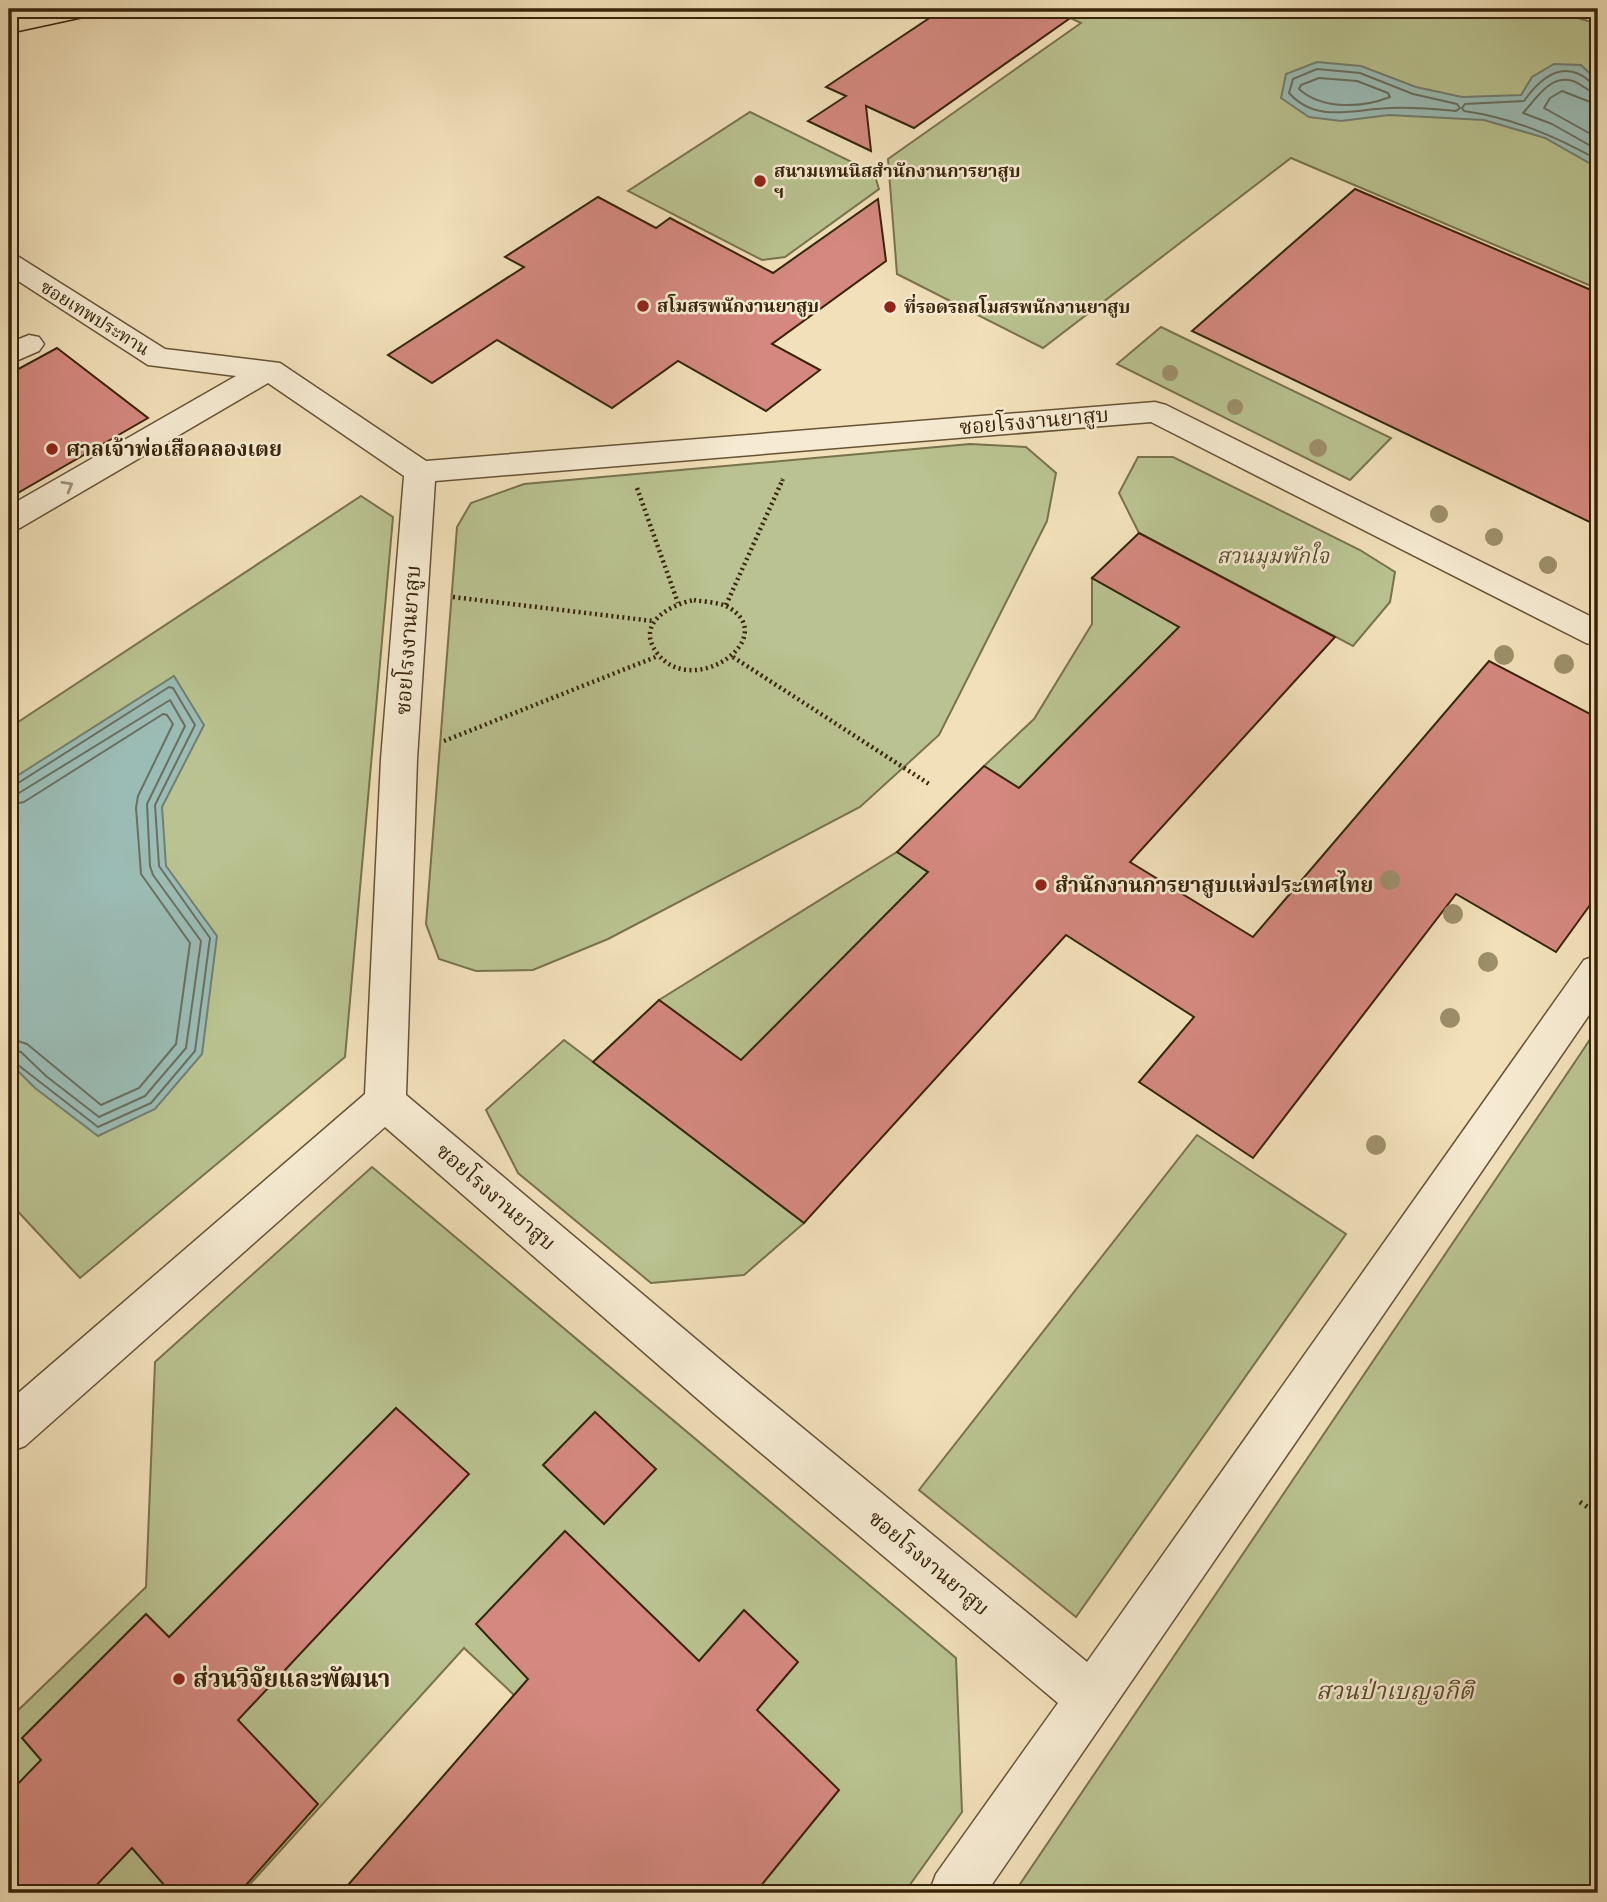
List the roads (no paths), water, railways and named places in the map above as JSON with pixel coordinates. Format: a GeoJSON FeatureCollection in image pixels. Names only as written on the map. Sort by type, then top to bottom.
{"type":"FeatureCollection","features":[{"type":"Feature","properties":{"kind":"main road"},"geometry":{"type":"LineString","coordinates":[[9,26],[88,9]]}},
{"type":"Feature","properties":{"kind":"street","name":"ซอยเทพประทาน"},"geometry":{"type":"LineString","coordinates":[[9,263],[158,358],[269,370]]}},
{"type":"Feature","properties":{"kind":"street"},"geometry":{"type":"LineString","coordinates":[[9,520],[269,370],[420,472]]}},
{"type":"Feature","properties":{"kind":"street","name":"ซอยโรงงานยาสูบ"},"geometry":{"type":"LineString","coordinates":[[1091,1698],[733,1399],[385,1102],[399,759],[420,472],[1155,412],[1598,634]]}},
{"type":"Feature","properties":{"kind":"street"},"geometry":{"type":"LineString","coordinates":[[955,1893],[1598,971]]}},
{"type":"Feature","properties":{"kind":"street"},"geometry":{"type":"LineString","coordinates":[[9,1430],[385,1102]]}},
{"type":"Feature","properties":{"kind":"water"},"geometry":{"type":"Polygon","coordinates":[[[1317,62],[1361,66],[1416,87],[1462,97],[1521,95],[1532,77],[1554,64],[1581,65],[1598,81],[1598,168],[1545,138],[1484,120],[1389,115],[1341,121],[1309,117],[1281,98],[1286,74],[1317,62]]]}},
{"type":"Feature","properties":{"kind":"water"},"geometry":{"type":"Polygon","coordinates":[[[174,676],[204,725],[162,807],[166,866],[217,936],[202,1054],[155,1109],[98,1136],[35,1088],[9,1062],[9,781],[174,676]]]}},
{"type":"Feature","properties":{"kind":"place","name":"สนามเทนนิสสำนักงานการยาสูบ ฯ"},"geometry":{"type":"Point","coordinates":[760,181]}},
{"type":"Feature","properties":{"kind":"place","name":"สโมสรพนักงานยาสูบ"},"geometry":{"type":"Point","coordinates":[643,306]}},
{"type":"Feature","properties":{"kind":"place","name":"ที่รอดรถสโมสรพนักงานยาสูบ"},"geometry":{"type":"Point","coordinates":[890,307]}},
{"type":"Feature","properties":{"kind":"place","name":"ศาลเจ้าพ่อเสือคลองเตย"},"geometry":{"type":"Point","coordinates":[52,449]}},
{"type":"Feature","properties":{"kind":"place","name":"สำนักงานการยาสูบแห่งประเทศไทย"},"geometry":{"type":"Point","coordinates":[1041,885]}},
{"type":"Feature","properties":{"kind":"place","name":"ส่วนวิจัยและพัฒนา"},"geometry":{"type":"Point","coordinates":[179,1679]}},
{"type":"Feature","properties":{"kind":"park label","name":"สวนมุมพักใจ"},"geometry":{"type":"Point","coordinates":[1273,556]}},
{"type":"Feature","properties":{"kind":"park label","name":"สวนป่าเบญจกิติ"},"geometry":{"type":"Point","coordinates":[1395,1691]}}]}
